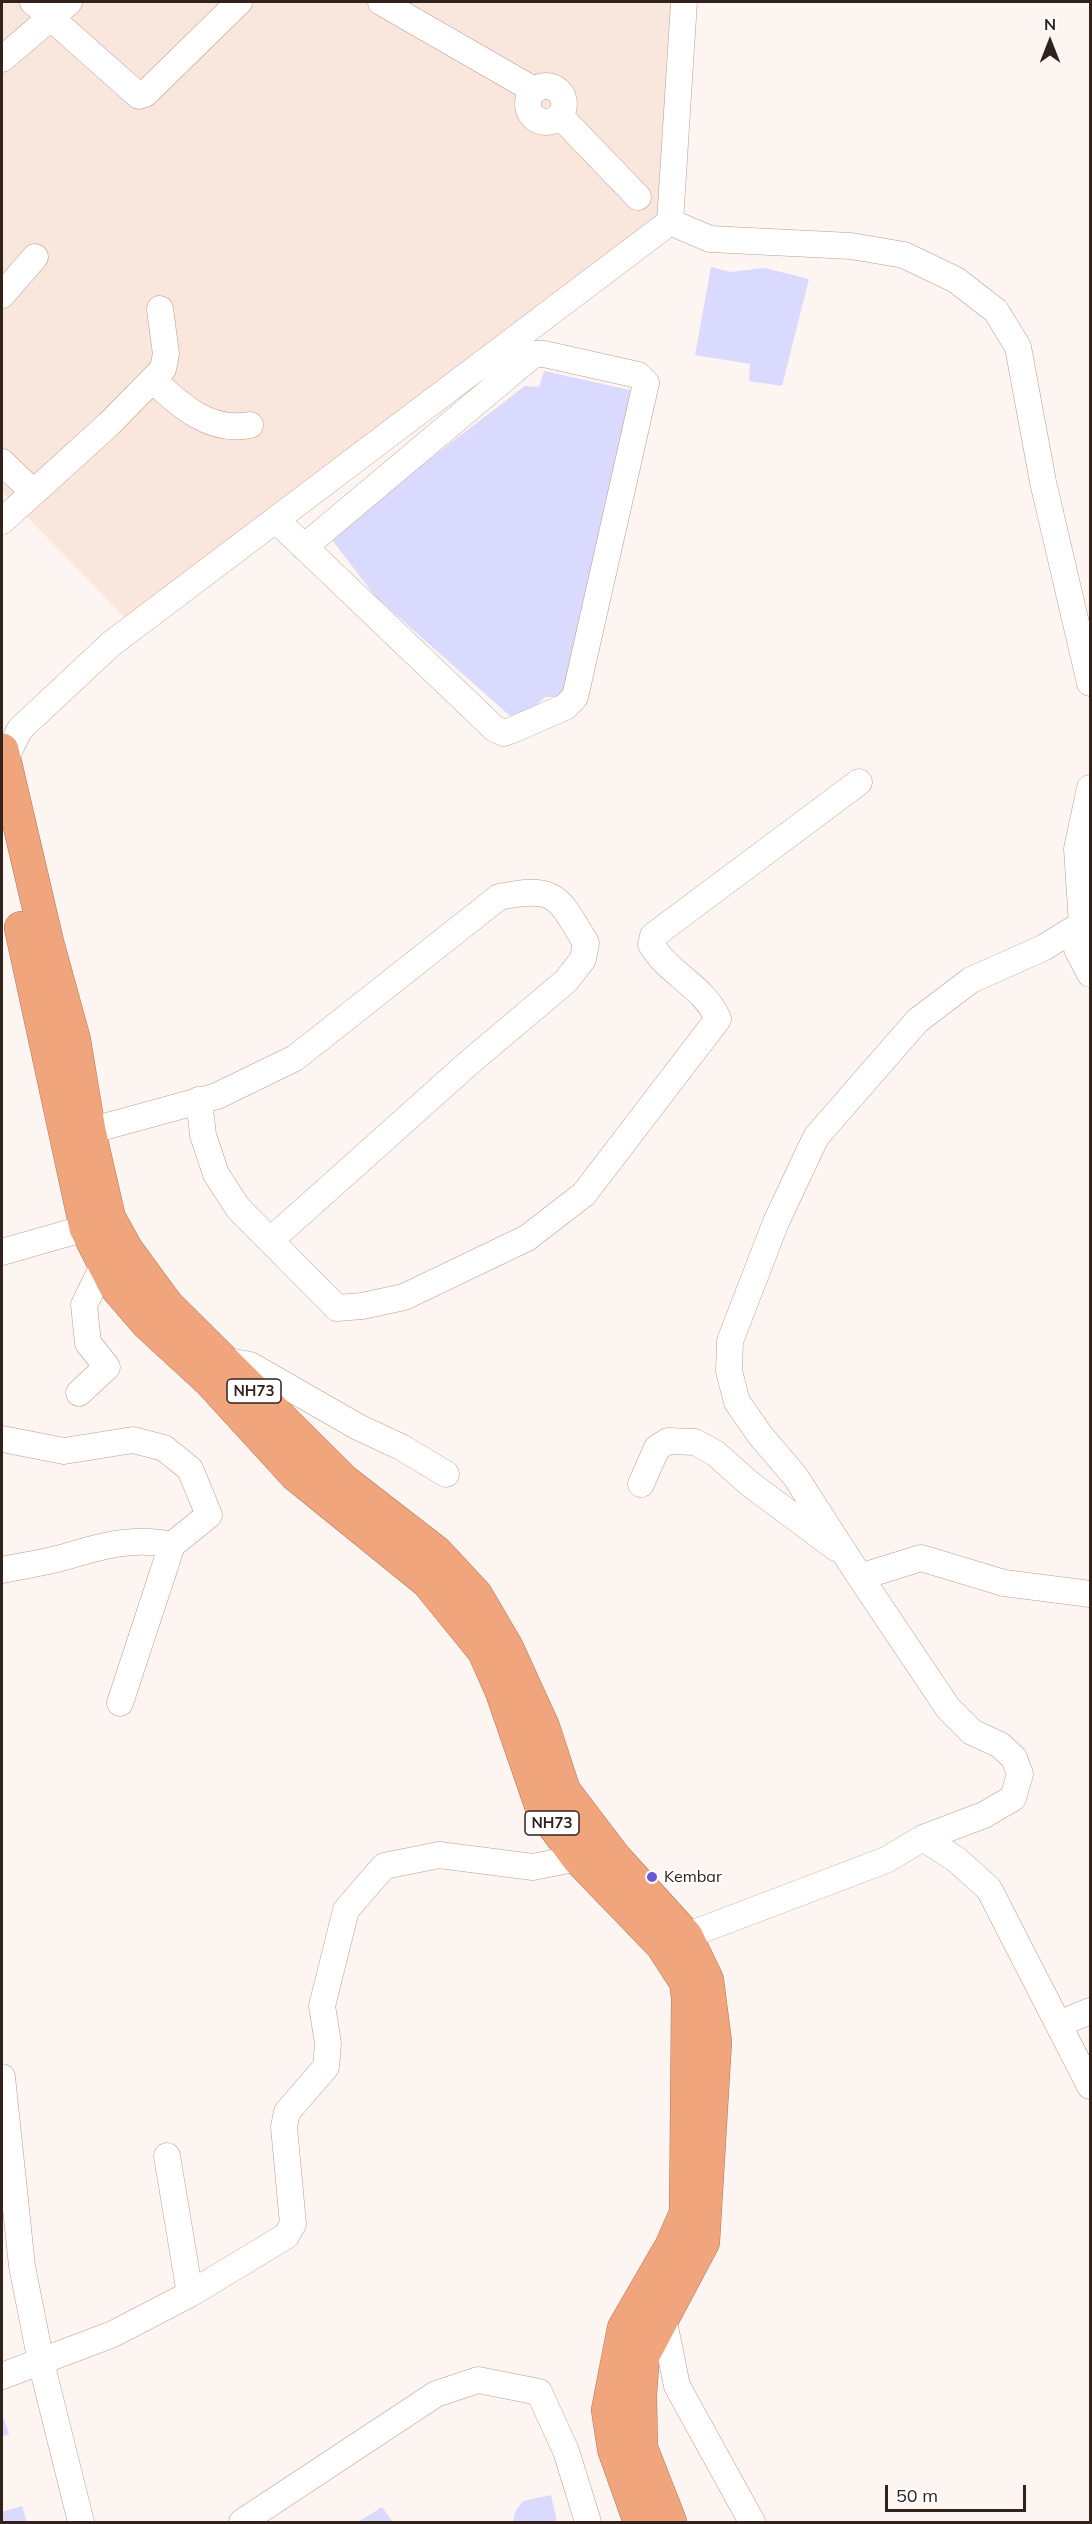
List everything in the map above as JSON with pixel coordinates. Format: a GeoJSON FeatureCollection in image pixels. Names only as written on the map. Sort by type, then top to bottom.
{"type":"FeatureCollection","features":[{"type":"Feature","properties":{"kind":"highway","name":"NH73"},"geometry":{"type":"LineString","coordinates":[[3,756],[47,942],[74,1040],[89,1131],[104,1264],[116,1287],[147,1323],[210,1381],[296,1476],[428,1582],[484,1651],[502,1692],[543,1811],[578,1858],[674,1941],[686,1982],[688,1998],[686,2213],[671,2247],[624,2328],[608,2410],[614,2449],[640,2523]]}},
{"type":"Feature","properties":{"kind":"highway","name":"NH73"},"geometry":{"type":"LineString","coordinates":[[2,838],[98,1223],[126,1250],[166,1305],[344,1481],[437,1553],[476,1595],[507,1648],[543,1727],[564,1791],[674,1941],[706,1980],[715,2042],[710,2158],[703,2242],[643,2355],[640,2395],[641,2448],[670,2523]]}},
{"type":"Feature","properties":{"kind":"street"},"geometry":{"type":"LineString","coordinates":[[33,2],[61,9],[137,96],[142,96],[239,2]]}},
{"type":"Feature","properties":{"kind":"street"},"geometry":{"type":"LineString","coordinates":[[381,2],[534,90],[546,86],[557,90],[564,99],[560,116],[638,197]]}},
{"type":"Feature","properties":{"kind":"street"},"geometry":{"type":"LineString","coordinates":[[3,756],[20,729],[111,644],[670,222],[684,2]]}},
{"type":"Feature","properties":{"kind":"street"},"geometry":{"type":"LineString","coordinates":[[2,59],[61,9]]}},
{"type":"Feature","properties":{"kind":"street"},"geometry":{"type":"LineString","coordinates":[[670,222],[710,239],[851,246],[904,255],[956,280],[996,311],[1018,347],[1043,482],[1090,683]]}},
{"type":"Feature","properties":{"kind":"street"},"geometry":{"type":"LineString","coordinates":[[2,295],[35,257]]}},
{"type":"Feature","properties":{"kind":"street"},"geometry":{"type":"LineString","coordinates":[[2,521],[32,491],[77,454],[164,369],[166,354],[160,309]]}},
{"type":"Feature","properties":{"kind":"street"},"geometry":{"type":"LineString","coordinates":[[276,520],[304,547],[500,732],[510,731],[565,706],[575,697],[646,383],[638,375],[544,354],[534,354],[304,547]]}},
{"type":"Feature","properties":{"kind":"street"},"geometry":{"type":"LineString","coordinates":[[153,380],[195,415],[210,422],[236,428],[250,425]]}},
{"type":"Feature","properties":{"kind":"street"},"geometry":{"type":"LineString","coordinates":[[2,462],[32,491]]}},
{"type":"Feature","properties":{"kind":"street"},"geometry":{"type":"LineString","coordinates":[[199,1100],[203,1135],[216,1174],[238,1208],[272,1239],[337,1308],[362,1306],[404,1297],[527,1238],[584,1194],[718,1019],[711,1002],[661,960],[651,944],[653,936],[860,782]]}},
{"type":"Feature","properties":{"kind":"street"},"geometry":{"type":"LineString","coordinates":[[1090,788],[1077,849],[1082,924],[1077,949],[1090,974]]}},
{"type":"Feature","properties":{"kind":"street"},"geometry":{"type":"LineString","coordinates":[[89,1131],[217,1095],[295,1058],[499,897],[525,892],[554,897],[560,902],[586,943],[583,959],[566,981],[471,1061],[272,1239]]}},
{"type":"Feature","properties":{"kind":"street"},"geometry":{"type":"LineString","coordinates":[[674,1941],[886,1860],[922,1838],[984,1815],[1013,1798],[1020,1774],[1014,1758],[1000,1745],[972,1732],[948,1708],[795,1476],[760,1435],[737,1402],[729,1371],[730,1341],[776,1222],[816,1137],[917,1021],[971,980],[1043,948],[1082,924]]}},
{"type":"Feature","properties":{"kind":"street"},"geometry":{"type":"LineString","coordinates":[[2,1252],[98,1223]]}},
{"type":"Feature","properties":{"kind":"street"},"geometry":{"type":"LineString","coordinates":[[80,1393],[106,1367],[88,1343],[84,1305],[104,1264]]}},
{"type":"Feature","properties":{"kind":"street"},"geometry":{"type":"LineString","coordinates":[[223,1360],[250,1365],[446,1474]]}},
{"type":"Feature","properties":{"kind":"street"},"geometry":{"type":"LineString","coordinates":[[2,1439],[64,1451],[133,1440],[164,1448],[190,1469],[210,1515],[172,1545],[120,1703]]}},
{"type":"Feature","properties":{"kind":"street"},"geometry":{"type":"LineString","coordinates":[[641,1484],[657,1449],[668,1441],[695,1442],[715,1454],[750,1485],[854,1567],[921,1558],[1004,1583],[1090,1594]]}},
{"type":"Feature","properties":{"kind":"street"},"geometry":{"type":"LineString","coordinates":[[2,1570],[59,1558],[106,1544],[150,1540],[172,1545]]}},
{"type":"Feature","properties":{"kind":"street"},"geometry":{"type":"LineString","coordinates":[[922,1838],[957,1860],[989,1889],[1090,2086]]}},
{"type":"Feature","properties":{"kind":"street"},"geometry":{"type":"LineString","coordinates":[[2,2376],[113,2334],[190,2294],[286,2236],[293,2224],[284,2127],[286,2112],[326,2067],[328,2043],[322,2006],[346,1910],[384,1866],[439,1855],[533,1867],[578,1858]]}},
{"type":"Feature","properties":{"kind":"street"},"geometry":{"type":"LineString","coordinates":[[1059,2024],[1090,2011]]}},
{"type":"Feature","properties":{"kind":"street"},"geometry":{"type":"LineString","coordinates":[[2,2077],[22,2266],[41,2361],[81,2523]]}},
{"type":"Feature","properties":{"kind":"street"},"geometry":{"type":"LineString","coordinates":[[166,2156],[190,2294]]}},
{"type":"Feature","properties":{"kind":"street"},"geometry":{"type":"LineString","coordinates":[[663,2318],[677,2386],[752,2523]]}},
{"type":"Feature","properties":{"kind":"street"},"geometry":{"type":"LineString","coordinates":[[243,2523],[436,2394],[478,2380],[539,2392],[566,2451],[588,2523]]}},
{"type":"Feature","properties":{"kind":"shaded area"},"geometry":{"type":"Polygon","coordinates":[[[2,2],[676,2],[659,217],[128,621],[2,491],[2,2]]]}},
{"type":"Feature","properties":{"kind":"building"},"geometry":{"type":"Polygon","coordinates":[[[711,267],[730,272],[765,268],[809,279],[782,386],[749,381],[750,364],[695,355],[711,267]]]}},
{"type":"Feature","properties":{"kind":"building"},"geometry":{"type":"Polygon","coordinates":[[[544,371],[643,393],[569,697],[545,697],[518,723],[375,596],[329,536],[525,386],[539,387],[544,371]]]}},
{"type":"Feature","properties":{"kind":"building"},"geometry":{"type":"Polygon","coordinates":[[[2,2414],[9,2434],[2,2437],[2,2414]]]}},
{"type":"Feature","properties":{"kind":"building"},"geometry":{"type":"Polygon","coordinates":[[[551,2495],[557,2522],[513,2522],[515,2512],[523,2501],[551,2495]]]}},
{"type":"Feature","properties":{"kind":"building"},"geometry":{"type":"Polygon","coordinates":[[[22,2506],[27,2522],[2,2522],[2,2512],[22,2506]]]}},
{"type":"Feature","properties":{"kind":"building"},"geometry":{"type":"Polygon","coordinates":[[[382,2507],[393,2522],[358,2522],[382,2507]]]}},
{"type":"Feature","properties":{"kind":"place","name":"Kembar"},"geometry":{"type":"Point","coordinates":[652,1877]}}]}
